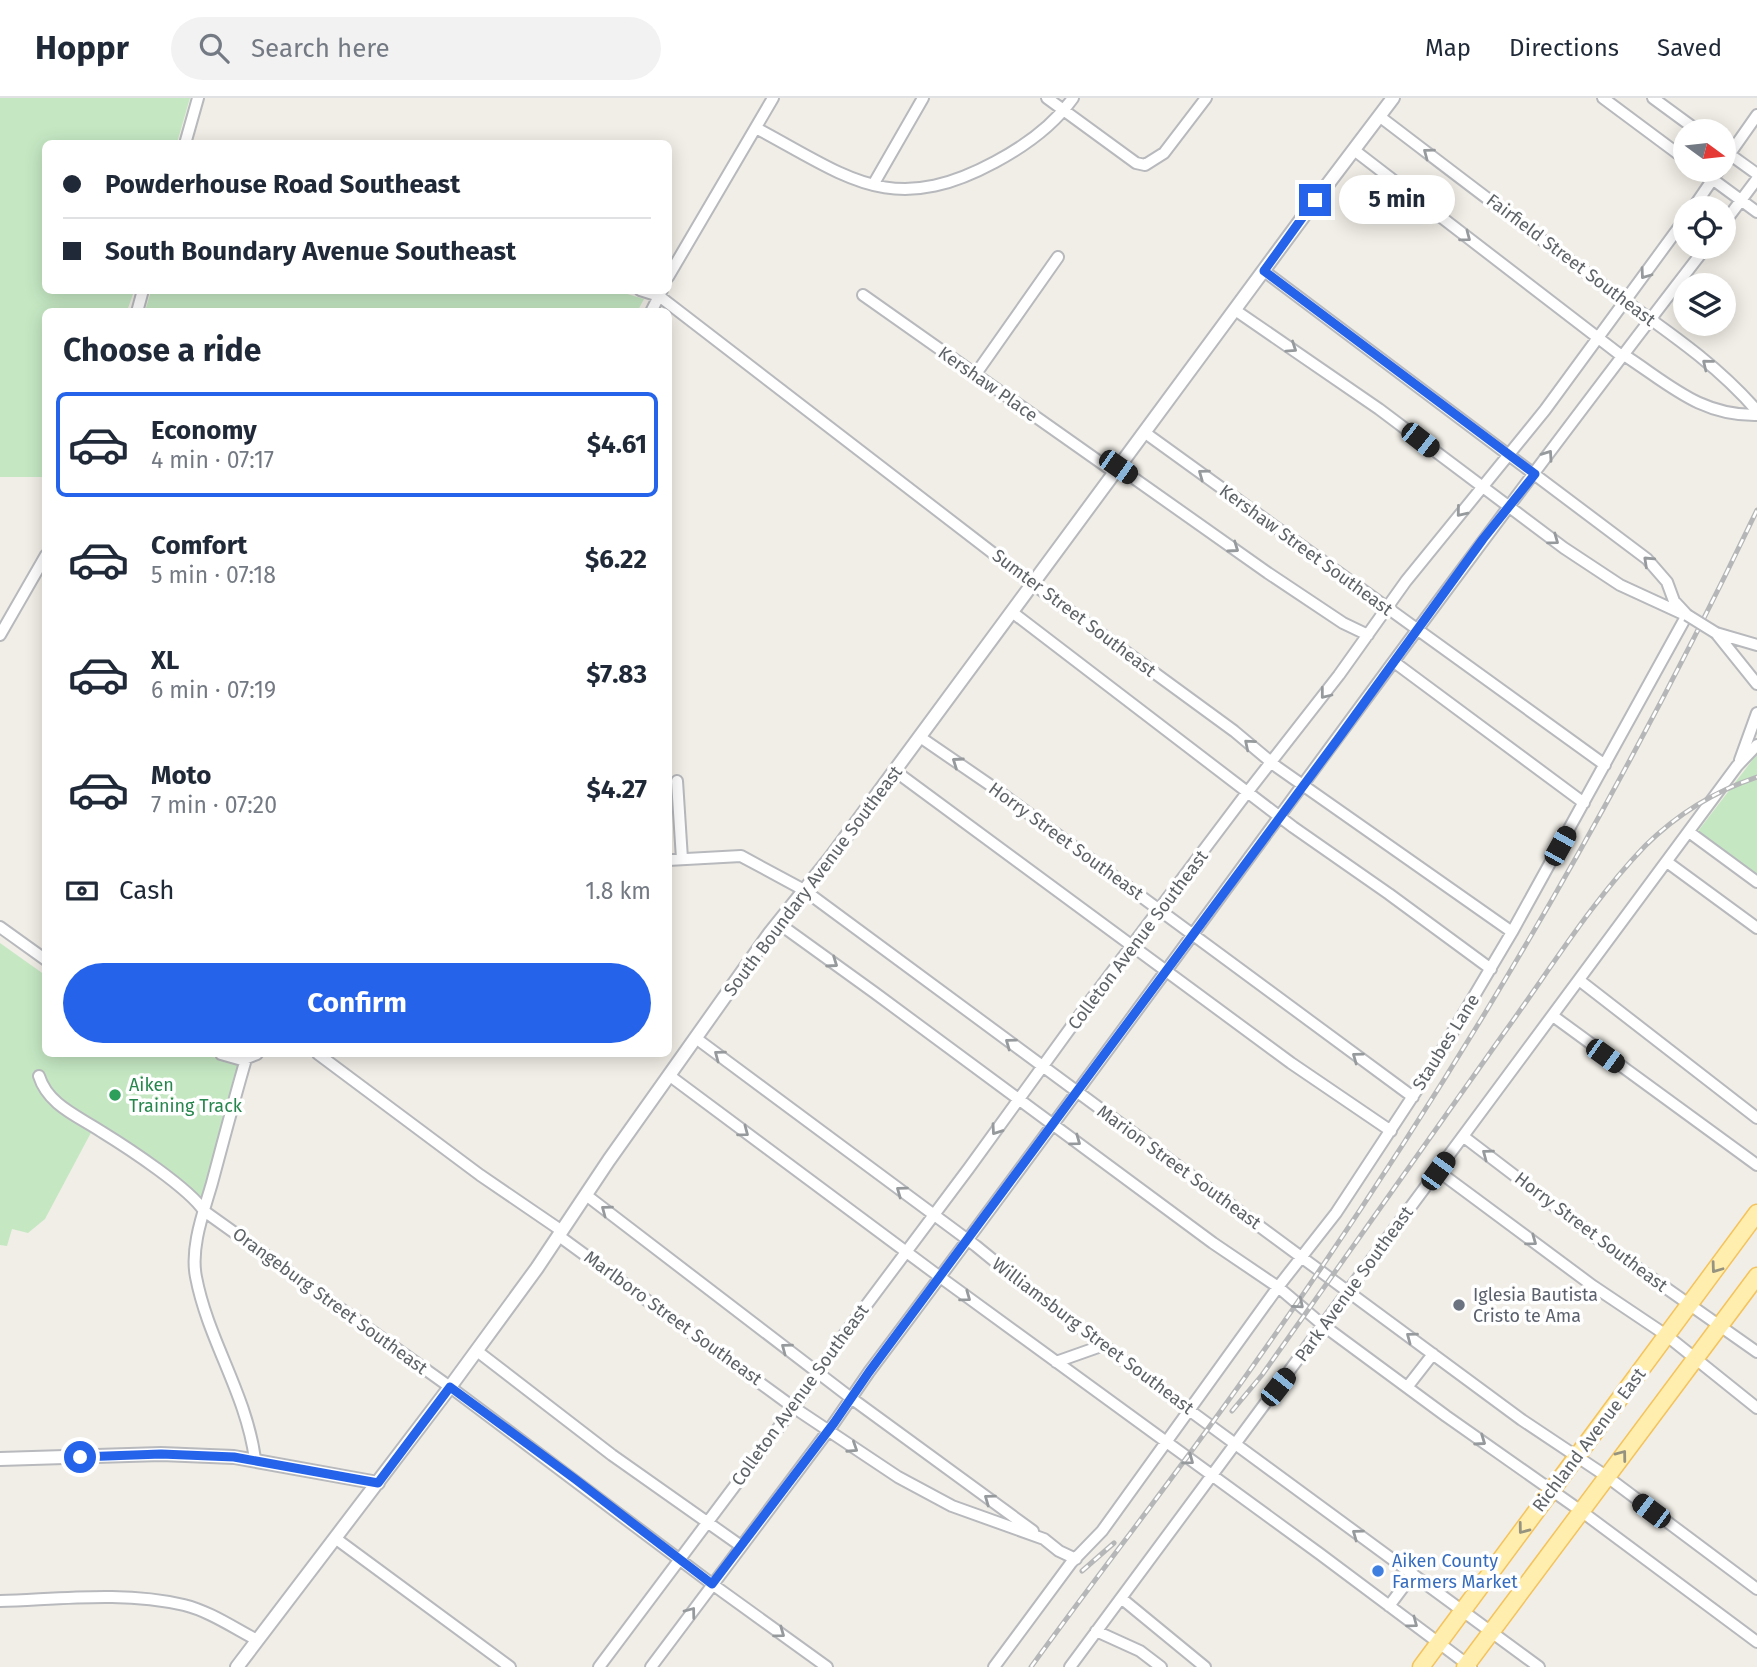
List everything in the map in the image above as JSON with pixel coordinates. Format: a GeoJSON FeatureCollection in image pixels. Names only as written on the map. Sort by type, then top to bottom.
{"type":"FeatureCollection","features":[{"type":"Feature","properties":{"kind":"main road","name":"Richland Avenue East"},"geometry":{"type":"LineString","coordinates":[[1421,1667],[1757,1213]]}},
{"type":"Feature","properties":{"kind":"main road","name":"Richland Avenue East"},"geometry":{"type":"LineString","coordinates":[[1468,1666],[1606,1476],[1757,1276]]}},
{"type":"Feature","properties":{"kind":"street"},"geometry":{"type":"LineString","coordinates":[[186,140],[198,98]]}},
{"type":"Feature","properties":{"kind":"street"},"geometry":{"type":"LineString","coordinates":[[672,270],[773,98]]}},
{"type":"Feature","properties":{"kind":"street"},"geometry":{"type":"LineString","coordinates":[[873,185],[923,98]]}},
{"type":"Feature","properties":{"kind":"street"},"geometry":{"type":"LineString","coordinates":[[1046,98],[1136,163],[1150,164],[1164,153],[1206,98]]}},
{"type":"Feature","properties":{"kind":"street"},"geometry":{"type":"LineString","coordinates":[[756,128],[844,174],[873,185],[901,191],[918,190],[965,177],[1023,147],[1064,111],[1073,98]]}},
{"type":"Feature","properties":{"kind":"street","name":"South Boundary Avenue Southeast"},"geometry":{"type":"LineString","coordinates":[[237,1667],[477,1351],[778,923],[895,771],[1393,98]]}},
{"type":"Feature","properties":{"kind":"street"},"geometry":{"type":"LineString","coordinates":[[1603,98],[1673,150]]}},
{"type":"Feature","properties":{"kind":"street"},"geometry":{"type":"LineString","coordinates":[[1653,98],[1682,119]]}},
{"type":"Feature","properties":{"kind":"street"},"geometry":{"type":"LineString","coordinates":[[1736,143],[1757,115]]}},
{"type":"Feature","properties":{"kind":"street","name":"Fairfield Street Southeast"},"geometry":{"type":"LineString","coordinates":[[1379,116],[1650,318],[1718,373],[1757,413]]}},
{"type":"Feature","properties":{"kind":"street","name":"Fairfield Street Southeast"},"geometry":{"type":"LineString","coordinates":[[1354,150],[1623,356],[1697,404],[1740,415],[1757,413]]}},
{"type":"Feature","properties":{"kind":"street"},"geometry":{"type":"LineString","coordinates":[[1736,162],[1757,176],[1736,207]]}},
{"type":"Feature","properties":{"kind":"street"},"geometry":{"type":"LineString","coordinates":[[1724,182],[1757,212]]}},
{"type":"Feature","properties":{"kind":"street","name":"Colleton Avenue Southeast"},"geometry":{"type":"LineString","coordinates":[[599,1667],[1248,792],[1339,676],[1387,608],[1545,410],[1673,236]]}},
{"type":"Feature","properties":{"kind":"street"},"geometry":{"type":"LineString","coordinates":[[975,375],[1058,257]]}},
{"type":"Feature","properties":{"kind":"street"},"geometry":{"type":"LineString","coordinates":[[651,1667],[828,1432],[1416,630],[1697,259]]}},
{"type":"Feature","properties":{"kind":"street"},"geometry":{"type":"LineString","coordinates":[[1264,271],[1647,559],[1667,582],[1674,601],[1687,615]]}},
{"type":"Feature","properties":{"kind":"street","name":"Sumter Street Southeast"},"geometry":{"type":"LineString","coordinates":[[661,294],[1033,584],[1234,731],[1272,762],[1512,932]]}},
{"type":"Feature","properties":{"kind":"street","name":"Kershaw Place"},"geometry":{"type":"LineString","coordinates":[[863,295],[975,375],[1116,469]]}},
{"type":"Feature","properties":{"kind":"street"},"geometry":{"type":"LineString","coordinates":[[1235,310],[1379,409],[1481,488],[1619,585],[1687,615],[1716,633],[1757,645]]}},
{"type":"Feature","properties":{"kind":"street","name":"Kershaw Street Southeast"},"geometry":{"type":"LineString","coordinates":[[1144,432],[1605,765]]}},
{"type":"Feature","properties":{"kind":"street","name":"Kershaw Street Southeast"},"geometry":{"type":"LineString","coordinates":[[1116,469],[1268,573],[1343,622],[1368,635]]}},
{"type":"Feature","properties":{"kind":"street"},"geometry":{"type":"LineString","coordinates":[[0,635],[42,562]]}},
{"type":"Feature","properties":{"kind":"street","name":"Sumter Street Southeast"},"geometry":{"type":"LineString","coordinates":[[1012,612],[1279,817],[1491,969]]}},
{"type":"Feature","properties":{"kind":"street","name":"Staubes Lane"},"geometry":{"type":"LineString","coordinates":[[1167,1444],[1278,1287],[1336,1213],[1412,1097],[1491,969],[1687,615]]}},
{"type":"Feature","properties":{"kind":"street"},"geometry":{"type":"LineString","coordinates":[[1716,633],[1757,684]]}},
{"type":"Feature","properties":{"kind":"street"},"geometry":{"type":"LineString","coordinates":[[1394,662],[1584,803]]}},
{"type":"Feature","properties":{"kind":"street","name":"Park Avenue Southeast"},"geometry":{"type":"LineString","coordinates":[[1737,765],[1757,713]]}},
{"type":"Feature","properties":{"kind":"street","name":"Horry Street Southeast"},"geometry":{"type":"LineString","coordinates":[[920,737],[990,785],[1412,1097]]}},
{"type":"Feature","properties":{"kind":"street","name":"Park Avenue Southeast"},"geometry":{"type":"LineString","coordinates":[[1070,1667],[1737,765],[1757,745]]}},
{"type":"Feature","properties":{"kind":"street"},"geometry":{"type":"LineString","coordinates":[[895,771],[1291,1063],[1391,1130]]}},
{"type":"Feature","properties":{"kind":"street"},"geometry":{"type":"LineString","coordinates":[[677,781],[682,859]]}},
{"type":"Feature","properties":{"kind":"street"},"geometry":{"type":"LineString","coordinates":[[1689,832],[1757,882]]}},
{"type":"Feature","properties":{"kind":"street","name":"Marion Street Southeast"},"geometry":{"type":"LineString","coordinates":[[672,860],[741,856],[804,890],[1521,1420],[1606,1476],[1757,1589]]}},
{"type":"Feature","properties":{"kind":"street"},"geometry":{"type":"LineString","coordinates":[[1667,862],[1757,928]]}},
{"type":"Feature","properties":{"kind":"street"},"geometry":{"type":"LineString","coordinates":[[778,923],[1213,1243],[1278,1287],[1324,1326],[1757,1642]]}},
{"type":"Feature","properties":{"kind":"street"},"geometry":{"type":"LineString","coordinates":[[0,927],[42,957]]}},
{"type":"Feature","properties":{"kind":"street"},"geometry":{"type":"LineString","coordinates":[[1579,980],[1757,1118]]}},
{"type":"Feature","properties":{"kind":"street"},"geometry":{"type":"LineString","coordinates":[[1553,1016],[1757,1165]]}},
{"type":"Feature","properties":{"kind":"street","name":"Williamsburg Street Southeast"},"geometry":{"type":"LineString","coordinates":[[697,1039],[968,1240],[1189,1410],[1539,1667]]}},
{"type":"Feature","properties":{"kind":"street"},"geometry":{"type":"LineString","coordinates":[[236,1057],[250,1057]]}},
{"type":"Feature","properties":{"kind":"street","name":"Marlboro Street Southeast"},"geometry":{"type":"LineString","coordinates":[[321,1057],[828,1432],[898,1477],[952,1506],[1044,1539]]}},
{"type":"Feature","properties":{"kind":"street"},"geometry":{"type":"LineString","coordinates":[[246,1059],[204,1211],[194,1258],[195,1275],[211,1326],[243,1403],[255,1459]]}},
{"type":"Feature","properties":{"kind":"street","name":"Orangeburg Street Southeast"},"geometry":{"type":"LineString","coordinates":[[38,1076],[43,1087],[59,1105],[148,1164],[197,1200],[204,1211],[450,1387],[827,1667]]}},
{"type":"Feature","properties":{"kind":"street"},"geometry":{"type":"LineString","coordinates":[[670,1076],[1468,1666]]}},
{"type":"Feature","properties":{"kind":"street","name":"Horry Street Southeast"},"geometry":{"type":"LineString","coordinates":[[1464,1137],[1619,1255],[1757,1352]]}},
{"type":"Feature","properties":{"kind":"street"},"geometry":{"type":"LineString","coordinates":[[1438,1171],[1593,1286],[1666,1335],[1757,1408]]}},
{"type":"Feature","properties":{"kind":"street","name":"Marlboro Street Southeast"},"geometry":{"type":"LineString","coordinates":[[586,1195],[851,1398],[1059,1551],[1076,1559]]}},
{"type":"Feature","properties":{"kind":"street"},"geometry":{"type":"LineString","coordinates":[[1056,1362],[1104,1345]]}},
{"type":"Feature","properties":{"kind":"street"},"geometry":{"type":"LineString","coordinates":[[477,1351],[612,1455],[741,1546]]}},
{"type":"Feature","properties":{"kind":"street"},"geometry":{"type":"LineString","coordinates":[[1408,1387],[1433,1354]]}},
{"type":"Feature","properties":{"kind":"street"},"geometry":{"type":"LineString","coordinates":[[993,1667],[1076,1559],[1102,1531],[1167,1444]]}},
{"type":"Feature","properties":{"kind":"street"},"geometry":{"type":"LineString","coordinates":[[0,1459],[194,1454],[255,1459],[378,1483]]}},
{"type":"Feature","properties":{"kind":"street"},"geometry":{"type":"LineString","coordinates":[[335,1538],[510,1667]]}},
{"type":"Feature","properties":{"kind":"street"},"geometry":{"type":"LineString","coordinates":[[1389,1606],[1413,1574]]}},
{"type":"Feature","properties":{"kind":"street"},"geometry":{"type":"LineString","coordinates":[[0,1601],[127,1597],[155,1599],[186,1605],[257,1640]]}},
{"type":"Feature","properties":{"kind":"street"},"geometry":{"type":"LineString","coordinates":[[1121,1598],[1205,1667]]}},
{"type":"Feature","properties":{"kind":"street"},"geometry":{"type":"LineString","coordinates":[[1096,1632],[1140,1651],[1161,1667]]}},
{"type":"Feature","properties":{"kind":"green space"},"geometry":{"type":"Polygon","coordinates":[[[0,98],[190,98],[178,140],[42,140],[42,294],[133,294],[128,308],[42,308],[42,477],[0,477],[0,98]]]}},
{"type":"Feature","properties":{"kind":"green space"},"geometry":{"type":"Polygon","coordinates":[[[150,294],[627,294],[644,299],[639,308],[146,308],[150,294]]]}},
{"type":"Feature","properties":{"kind":"green space"},"geometry":{"type":"Polygon","coordinates":[[[1757,754],[1757,875],[1698,831],[1757,754]]]}},
{"type":"Feature","properties":{"kind":"green space","name":"Aiken Training Track"},"geometry":{"type":"Polygon","coordinates":[[[0,943],[42,973],[42,1057],[212,1057],[239,1064],[202,1201],[94,1127],[45,1219],[28,1233],[12,1229],[7,1246],[0,1245],[0,943]]]}},
{"type":"Feature","properties":{"kind":"railway"},"geometry":{"type":"LineString","coordinates":[[1031,1667],[1255,1363],[1326,1261],[1460,1053],[1524,947],[1646,731],[1757,510]]}},
{"type":"Feature","properties":{"kind":"railway"},"geometry":{"type":"LineString","coordinates":[[1232,1411],[1262,1375],[1572,937],[1626,867],[1645,846],[1683,814],[1711,797],[1757,777]]}},
{"type":"Feature","properties":{"kind":"railway"},"geometry":{"type":"LineString","coordinates":[[1082,1571],[1114,1543]]}},
{"type":"Feature","properties":{"kind":"place","name":"Aiken Training Track"},"geometry":{"type":"Point","coordinates":[115,1095]}},
{"type":"Feature","properties":{"kind":"place","name":"Iglesia Bautista Cristo te Ama"},"geometry":{"type":"Point","coordinates":[1459,1305]}},
{"type":"Feature","properties":{"kind":"place","name":"Aiken County Farmers Market"},"geometry":{"type":"Point","coordinates":[1378,1571]}},
{"type":"Feature","properties":{"kind":"route"},"geometry":{"type":"LineString","coordinates":[[80,1457],[161,1454],[234,1457],[378,1483],[450,1387],[712,1584],[834,1423],[1483,539],[1535,474],[1264,271],[1315,200]]}}]}
